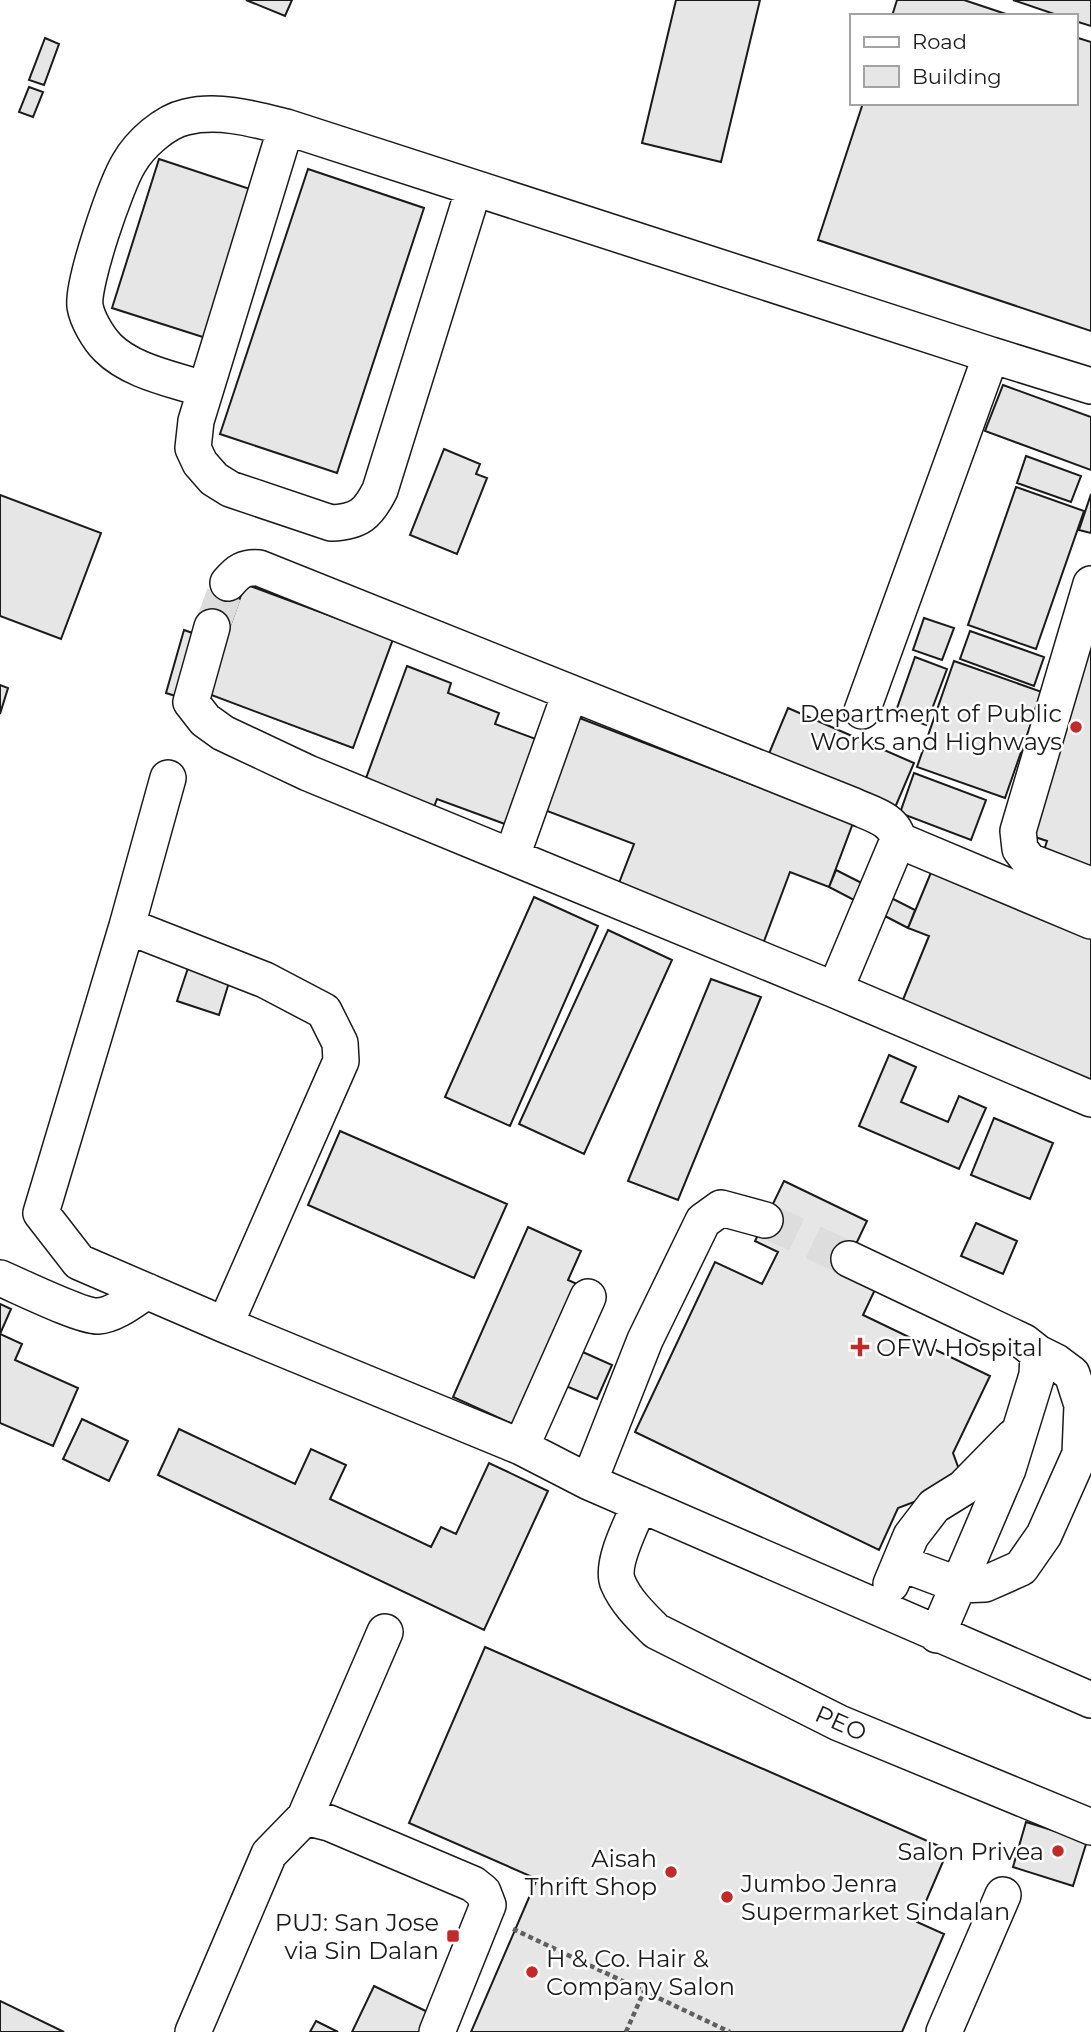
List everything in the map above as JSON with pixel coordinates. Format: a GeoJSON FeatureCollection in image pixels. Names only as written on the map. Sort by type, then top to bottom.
{"type":"FeatureCollection","features":[{"type":"Feature","properties":{"kind":"lane"},"geometry":{"type":"LineString","coordinates":[[205,390],[130,364],[107,347],[92,326],[85,305],[87,281],[112,200],[129,163],[154,134],[185,117],[237,114],[286,127],[1091,386]]}},
{"type":"Feature","properties":{"kind":"lane"},"geometry":{"type":"LineString","coordinates":[[286,127],[195,421],[193,448],[200,463],[214,479],[230,489],[331,523],[348,522],[363,515],[373,505],[380,490],[474,188]]}},
{"type":"Feature","properties":{"kind":"lane"},"geometry":{"type":"LineString","coordinates":[[862,711],[991,355]]}},
{"type":"Feature","properties":{"kind":"lane"},"geometry":{"type":"LineString","coordinates":[[228,583],[237,572],[246,567],[259,568],[854,806],[888,822],[897,832],[898,840],[835,990]]}},
{"type":"Feature","properties":{"kind":"lane"},"geometry":{"type":"LineString","coordinates":[[1091,584],[1018,831],[1020,849],[1029,861],[1091,885]]}},
{"type":"Feature","properties":{"kind":"lane"},"geometry":{"type":"LineString","coordinates":[[212,626],[191,702],[205,720],[223,733],[251,748],[1091,1099]]}},
{"type":"Feature","properties":{"kind":"lane"},"geometry":{"type":"LineString","coordinates":[[512,856],[570,693]]}},
{"type":"Feature","properties":{"kind":"lane"},"geometry":{"type":"LineString","coordinates":[[169,778],[41,1213],[79,1262],[521,1447],[589,1482],[1091,1700]]}},
{"type":"Feature","properties":{"kind":"lane"},"geometry":{"type":"LineString","coordinates":[[898,840],[1091,921]]}},
{"type":"Feature","properties":{"kind":"lane"},"geometry":{"type":"LineString","coordinates":[[127,926],[265,980],[324,1011],[340,1043],[341,1061],[225,1325]]}},
{"type":"Feature","properties":{"kind":"lane"},"geometry":{"type":"LineString","coordinates":[[589,1482],[645,1340],[703,1221],[721,1208],[765,1220]]}},
{"type":"Feature","properties":{"kind":"lane"},"geometry":{"type":"LineString","coordinates":[[849,1259],[1024,1342],[1056,1362],[1072,1374],[1082,1405],[1080,1454],[1044,1535],[1021,1568],[985,1584],[959,1585],[900,1563]]}},
{"type":"Feature","properties":{"kind":"lane"},"geometry":{"type":"LineString","coordinates":[[0,1278],[97,1316],[121,1308],[147,1291]]}},
{"type":"Feature","properties":{"kind":"lane"},"geometry":{"type":"LineString","coordinates":[[521,1447],[588,1297]]}},
{"type":"Feature","properties":{"kind":"lane"},"geometry":{"type":"LineString","coordinates":[[937,1635],[1008,1469],[1037,1375],[1038,1353]]}},
{"type":"Feature","properties":{"kind":"lane"},"geometry":{"type":"LineString","coordinates":[[879,1610],[911,1536],[934,1506],[963,1488],[1021,1429]]}},
{"type":"Feature","properties":{"kind":"lane","name":"PEO"},"geometry":{"type":"LineString","coordinates":[[640,1504],[620,1552],[617,1581],[634,1608],[656,1631],[839,1723],[1091,1827]]}},
{"type":"Feature","properties":{"kind":"lane"},"geometry":{"type":"LineString","coordinates":[[193,2032],[269,1854],[305,1817],[385,1632]]}},
{"type":"Feature","properties":{"kind":"lane"},"geometry":{"type":"LineString","coordinates":[[305,1817],[329,1823],[473,1884],[483,1892],[488,1905],[437,2032]]}},
{"type":"Feature","properties":{"kind":"lane"},"geometry":{"type":"LineString","coordinates":[[944,2032],[1003,1895]]}},
{"type":"Feature","properties":{"kind":"path"},"geometry":{"type":"LineString","coordinates":[[484,1915],[730,2032]]}},
{"type":"Feature","properties":{"kind":"path"},"geometry":{"type":"LineString","coordinates":[[626,2032],[644,1991]]}},
{"type":"Feature","properties":{"kind":"building"},"geometry":{"type":"Polygon","coordinates":[[[246,0],[292,0],[285,16],[246,0]]]}},
{"type":"Feature","properties":{"kind":"building"},"geometry":{"type":"Polygon","coordinates":[[[676,0],[760,0],[721,162],[642,143],[676,0]]]}},
{"type":"Feature","properties":{"kind":"building"},"geometry":{"type":"Polygon","coordinates":[[[897,0],[964,0],[1006,14],[893,14],[897,0]]]}},
{"type":"Feature","properties":{"kind":"building"},"geometry":{"type":"Polygon","coordinates":[[[1013,0],[1091,0],[1091,26],[1077,22],[1077,14],[1054,14],[1013,0]]]}},
{"type":"Feature","properties":{"kind":"building"},"geometry":{"type":"Polygon","coordinates":[[[45,38],[59,44],[44,85],[29,80],[45,38]]]}},
{"type":"Feature","properties":{"kind":"building"},"geometry":{"type":"Polygon","coordinates":[[[1077,38],[1091,42],[1091,331],[818,240],[862,105],[1077,105],[1077,38]]]}},
{"type":"Feature","properties":{"kind":"building"},"geometry":{"type":"Polygon","coordinates":[[[29,87],[43,92],[33,117],[19,112],[29,87]]]}},
{"type":"Feature","properties":{"kind":"building"},"geometry":{"type":"Polygon","coordinates":[[[159,159],[256,191],[209,339],[112,308],[159,159]]]}},
{"type":"Feature","properties":{"kind":"building"},"geometry":{"type":"Polygon","coordinates":[[[308,169],[424,208],[337,473],[220,434],[308,169]]]}},
{"type":"Feature","properties":{"kind":"building"},"geometry":{"type":"Polygon","coordinates":[[[1003,385],[1091,417],[1091,470],[985,431],[1003,385]]]}},
{"type":"Feature","properties":{"kind":"building"},"geometry":{"type":"Polygon","coordinates":[[[444,449],[480,464],[476,474],[487,478],[457,554],[410,535],[444,449]]]}},
{"type":"Feature","properties":{"kind":"building"},"geometry":{"type":"Polygon","coordinates":[[[1026,456],[1081,476],[1071,502],[1017,483],[1026,456]]]}},
{"type":"Feature","properties":{"kind":"building"},"geometry":{"type":"Polygon","coordinates":[[[1016,487],[1084,511],[1036,649],[968,625],[1016,487]]]}},
{"type":"Feature","properties":{"kind":"building"},"geometry":{"type":"Polygon","coordinates":[[[1091,494],[1091,533],[1079,530],[1091,494]]]}},
{"type":"Feature","properties":{"kind":"building"},"geometry":{"type":"Polygon","coordinates":[[[0,495],[101,533],[61,639],[0,616],[0,495]]]}},
{"type":"Feature","properties":{"kind":"building"},"geometry":{"type":"Polygon","coordinates":[[[217,578],[241,588],[222,631],[199,621],[217,578]]]}},
{"type":"Feature","properties":{"kind":"building"},"geometry":{"type":"Polygon","coordinates":[[[245,584],[393,639],[353,748],[206,693],[245,584]]]}},
{"type":"Feature","properties":{"kind":"building"},"geometry":{"type":"Polygon","coordinates":[[[924,618],[954,628],[942,660],[913,650],[924,618]]]}},
{"type":"Feature","properties":{"kind":"building","name":"Department of Public Works and Highways"},"geometry":{"type":"Polygon","coordinates":[[[1091,624],[1091,878],[1040,863],[1047,841],[1029,835],[1091,624]]]}},
{"type":"Feature","properties":{"kind":"building"},"geometry":{"type":"Polygon","coordinates":[[[184,630],[204,637],[185,699],[166,693],[184,630]]]}},
{"type":"Feature","properties":{"kind":"building"},"geometry":{"type":"Polygon","coordinates":[[[970,631],[1044,657],[1034,686],[960,659],[970,631]]]}},
{"type":"Feature","properties":{"kind":"building"},"geometry":{"type":"Polygon","coordinates":[[[915,657],[947,669],[926,725],[895,714],[915,657]]]}},
{"type":"Feature","properties":{"kind":"building"},"geometry":{"type":"Polygon","coordinates":[[[954,661],[1042,692],[1005,798],[917,767],[954,661]]]}},
{"type":"Feature","properties":{"kind":"building"},"geometry":{"type":"Polygon","coordinates":[[[407,666],[451,683],[448,693],[499,713],[495,724],[544,742],[513,827],[437,799],[434,807],[365,781],[407,666]]]}},
{"type":"Feature","properties":{"kind":"building"},"geometry":{"type":"Polygon","coordinates":[[[0,685],[8,688],[0,714],[0,685]]]}},
{"type":"Feature","properties":{"kind":"building"},"geometry":{"type":"Polygon","coordinates":[[[788,708],[914,763],[891,817],[765,763],[788,708]]]}},
{"type":"Feature","properties":{"kind":"building"},"geometry":{"type":"Polygon","coordinates":[[[569,714],[853,823],[829,887],[790,872],[760,952],[614,896],[634,844],[534,806],[569,714]]]}},
{"type":"Feature","properties":{"kind":"building"},"geometry":{"type":"Polygon","coordinates":[[[914,773],[986,800],[971,840],[900,813],[914,773]]]}},
{"type":"Feature","properties":{"kind":"building"},"geometry":{"type":"Polygon","coordinates":[[[937,858],[1091,901],[1091,1087],[900,1007],[929,936],[908,928],[937,858]]]}},
{"type":"Feature","properties":{"kind":"building"},"geometry":{"type":"Polygon","coordinates":[[[836,870],[915,910],[908,928],[829,887],[836,870]]]}},
{"type":"Feature","properties":{"kind":"building"},"geometry":{"type":"Polygon","coordinates":[[[534,897],[598,926],[510,1126],[445,1097],[534,897]]]}},
{"type":"Feature","properties":{"kind":"building"},"geometry":{"type":"Polygon","coordinates":[[[608,930],[672,960],[584,1154],[519,1124],[608,930]]]}},
{"type":"Feature","properties":{"kind":"building"},"geometry":{"type":"Polygon","coordinates":[[[190,962],[231,976],[219,1015],[177,1001],[190,962]]]}},
{"type":"Feature","properties":{"kind":"building"},"geometry":{"type":"Polygon","coordinates":[[[711,979],[761,997],[678,1200],[628,1181],[711,979]]]}},
{"type":"Feature","properties":{"kind":"building"},"geometry":{"type":"Polygon","coordinates":[[[889,1055],[916,1067],[901,1102],[948,1122],[959,1096],[986,1108],[959,1169],[859,1126],[889,1055]]]}},
{"type":"Feature","properties":{"kind":"building"},"geometry":{"type":"Polygon","coordinates":[[[994,1118],[1053,1143],[1030,1199],[971,1175],[994,1118]]]}},
{"type":"Feature","properties":{"kind":"building"},"geometry":{"type":"Polygon","coordinates":[[[340,1131],[507,1204],[474,1278],[308,1205],[340,1131]]]}},
{"type":"Feature","properties":{"kind":"building"},"geometry":{"type":"Polygon","coordinates":[[[784,1181],[867,1221],[847,1263],[880,1279],[863,1315],[990,1376],[953,1453],[964,1483],[898,1508],[879,1550],[635,1432],[715,1262],[762,1284],[778,1252],[755,1241],[784,1181]]]}},
{"type":"Feature","properties":{"kind":"building"},"geometry":{"type":"Polygon","coordinates":[[[976,1223],[1017,1241],[1003,1274],[961,1256],[976,1223]]]}},
{"type":"Feature","properties":{"kind":"building"},"geometry":{"type":"Polygon","coordinates":[[[528,1227],[581,1251],[568,1280],[577,1284],[515,1425],[453,1397],[528,1227]]]}},
{"type":"Feature","properties":{"kind":"building"},"geometry":{"type":"Polygon","coordinates":[[[0,1304],[11,1309],[0,1334],[0,1304]]]}},
{"type":"Feature","properties":{"kind":"building"},"geometry":{"type":"Polygon","coordinates":[[[0,1334],[22,1344],[15,1360],[78,1388],[53,1446],[0,1423],[0,1334]]]}},
{"type":"Feature","properties":{"kind":"building"},"geometry":{"type":"Polygon","coordinates":[[[576,1349],[612,1365],[597,1399],[561,1384],[576,1349]]]}},
{"type":"Feature","properties":{"kind":"building"},"geometry":{"type":"Polygon","coordinates":[[[82,1419],[128,1441],[109,1481],[63,1459],[82,1419]]]}},
{"type":"Feature","properties":{"kind":"building"},"geometry":{"type":"Polygon","coordinates":[[[179,1429],[295,1484],[311,1449],[346,1465],[330,1499],[431,1547],[441,1527],[456,1534],[489,1463],[548,1491],[484,1630],[158,1475],[179,1429]]]}},
{"type":"Feature","properties":{"kind":"building"},"geometry":{"type":"Polygon","coordinates":[[[485,1647],[948,1850],[917,1922],[944,1934],[902,2032],[471,2032],[537,1879],[409,1823],[485,1647]]]}},
{"type":"Feature","properties":{"kind":"building"},"geometry":{"type":"Polygon","coordinates":[[[1026,1822],[1087,1841],[1073,1886],[1013,1867],[1026,1822]]]}},
{"type":"Feature","properties":{"kind":"building"},"geometry":{"type":"Polygon","coordinates":[[[374,1986],[434,2015],[426,2032],[352,2032],[374,1986]]]}},
{"type":"Feature","properties":{"kind":"building"},"geometry":{"type":"Polygon","coordinates":[[[0,2001],[64,2032],[0,2032],[0,2001]]]}},
{"type":"Feature","properties":{"kind":"building"},"geometry":{"type":"Polygon","coordinates":[[[316,2021],[338,2032],[310,2032],[316,2021]]]}},
{"type":"Feature","properties":{"kind":"tunnel"},"geometry":{"type":"LineString","coordinates":[[212,627],[228,583]]}},
{"type":"Feature","properties":{"kind":"tunnel"},"geometry":{"type":"LineString","coordinates":[[765,1220],[849,1259]]}},
{"type":"Feature","properties":{"kind":"place","name":"Department of Public Works and Highways"},"geometry":{"type":"Point","coordinates":[1076,727]}},
{"type":"Feature","properties":{"kind":"place","name":"OFW Hospital"},"geometry":{"type":"Point","coordinates":[860,1347]}},
{"type":"Feature","properties":{"kind":"place","name":"Salon Privea"},"geometry":{"type":"Point","coordinates":[1058,1851]}},
{"type":"Feature","properties":{"kind":"place","name":"Aisah Thrift Shop"},"geometry":{"type":"Point","coordinates":[671,1872]}},
{"type":"Feature","properties":{"kind":"place","name":"Jumbo Jenra Supermarket Sindalan"},"geometry":{"type":"Point","coordinates":[727,1897]}},
{"type":"Feature","properties":{"kind":"place","name":"PUJ: San Jose via Sin Dalan"},"geometry":{"type":"Point","coordinates":[453,1936]}},
{"type":"Feature","properties":{"kind":"place","name":"H & Co. Hair & Company Salon"},"geometry":{"type":"Point","coordinates":[532,1972]}}]}
